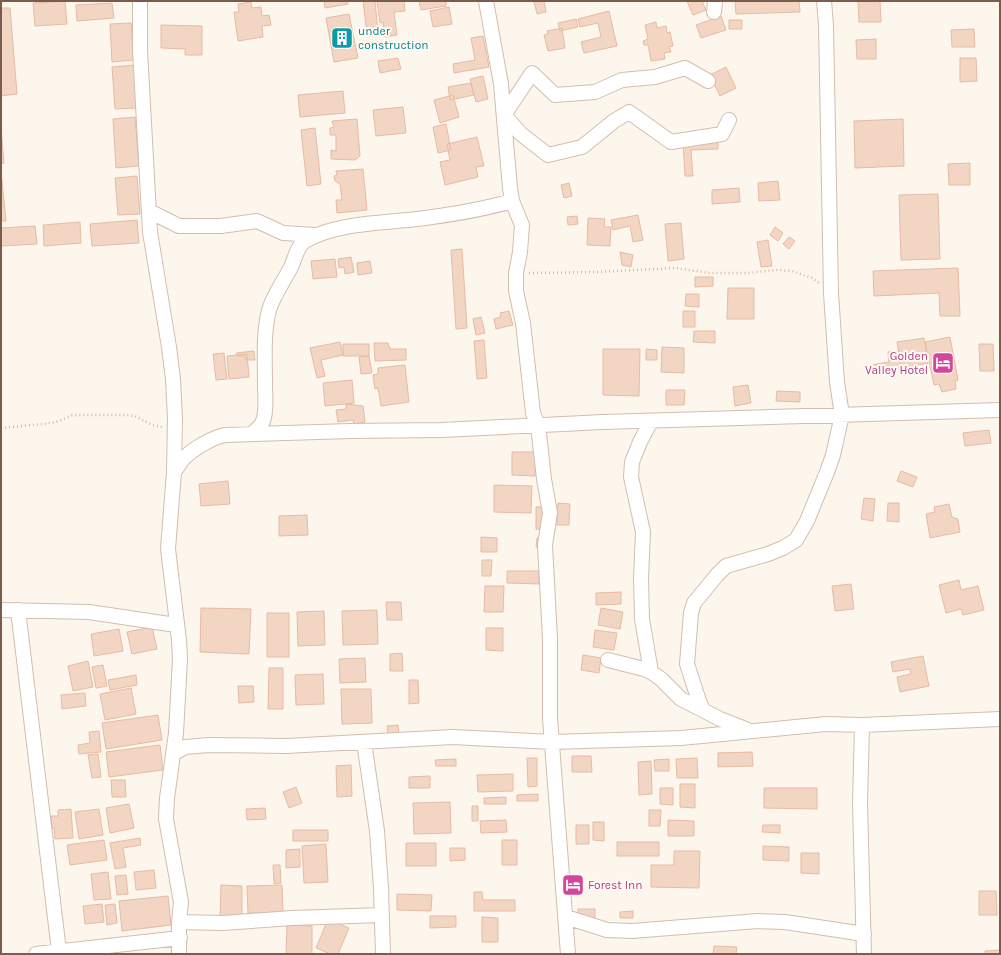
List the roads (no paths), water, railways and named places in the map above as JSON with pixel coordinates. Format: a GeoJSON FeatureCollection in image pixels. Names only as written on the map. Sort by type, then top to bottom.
{"type":"FeatureCollection","features":[{"type":"Feature","properties":{"kind":"street"},"geometry":{"type":"LineString","coordinates":[[140,1],[140,50],[151,244],[162,302],[173,379],[175,428],[174,472],[168,549],[180,659],[173,754],[167,798],[166,819],[181,902],[179,922],[179,954]]}},
{"type":"Feature","properties":{"kind":"street"},"geometry":{"type":"LineString","coordinates":[[486,1],[501,84],[512,201],[522,225],[520,252],[516,273],[516,291],[521,307],[534,413],[538,425],[544,479],[550,513],[545,545],[550,639],[549,698],[568,954]]}},
{"type":"Feature","properties":{"kind":"street"},"geometry":{"type":"LineString","coordinates":[[703,710],[687,664],[691,613],[694,603],[726,566],[768,554],[783,548],[796,540],[807,521],[828,472],[842,415],[837,382],[831,291],[830,190],[826,25],[824,1]]}},
{"type":"Feature","properties":{"kind":"street"},"geometry":{"type":"LineString","coordinates":[[504,115],[532,73],[555,95],[596,92],[622,80],[655,77],[685,68],[708,81]]}},
{"type":"Feature","properties":{"kind":"street"},"geometry":{"type":"LineString","coordinates":[[504,115],[521,134],[548,155],[582,147],[629,112],[671,142],[722,134],[729,120]]}},
{"type":"Feature","properties":{"kind":"street"},"geometry":{"type":"LineString","coordinates":[[250,434],[257,429],[264,420],[264,353],[269,310],[302,243],[316,235],[336,229],[367,224],[460,214],[512,201]]}},
{"type":"Feature","properties":{"kind":"street"},"geometry":{"type":"LineString","coordinates":[[149,211],[179,226],[221,226],[257,221],[283,233],[316,235]]}},
{"type":"Feature","properties":{"kind":"street"},"geometry":{"type":"LineString","coordinates":[[174,472],[184,459],[216,437],[225,435],[442,430],[538,425],[1000,410]]}},
{"type":"Feature","properties":{"kind":"street"},"geometry":{"type":"LineString","coordinates":[[651,421],[632,462],[631,477],[642,532],[642,619],[651,672]]}},
{"type":"Feature","properties":{"kind":"street"},"geometry":{"type":"LineString","coordinates":[[1,610],[89,612],[176,625]]}},
{"type":"Feature","properties":{"kind":"street"},"geometry":{"type":"LineString","coordinates":[[18,610],[59,951]]}},
{"type":"Feature","properties":{"kind":"street"},"geometry":{"type":"LineString","coordinates":[[608,660],[651,672],[661,679],[676,696],[727,722],[752,731]]}},
{"type":"Feature","properties":{"kind":"street"},"geometry":{"type":"LineString","coordinates":[[173,754],[185,747],[209,745],[286,746],[452,737],[552,742],[681,738],[826,724],[862,725],[1000,719]]}},
{"type":"Feature","properties":{"kind":"street"},"geometry":{"type":"LineString","coordinates":[[862,725],[860,803],[864,954]]}},
{"type":"Feature","properties":{"kind":"street"},"geometry":{"type":"LineString","coordinates":[[364,742],[377,831],[383,954]]}},
{"type":"Feature","properties":{"kind":"street"},"geometry":{"type":"LineString","coordinates":[[179,922],[223,923],[292,918],[382,915]]}},
{"type":"Feature","properties":{"kind":"street"},"geometry":{"type":"LineString","coordinates":[[566,917],[607,930],[632,930],[758,921],[785,922],[864,934]]}},
{"type":"Feature","properties":{"kind":"street"},"geometry":{"type":"LineString","coordinates":[[36,954],[180,938]]}},
{"type":"Feature","properties":{"kind":"place","name":"under construction"},"geometry":{"type":"Point","coordinates":[342,38]}},
{"type":"Feature","properties":{"kind":"place","name":"Golden Valley Hotel"},"geometry":{"type":"Point","coordinates":[943,363]}},
{"type":"Feature","properties":{"kind":"place","name":"Forest Inn"},"geometry":{"type":"Point","coordinates":[573,885]}}]}
